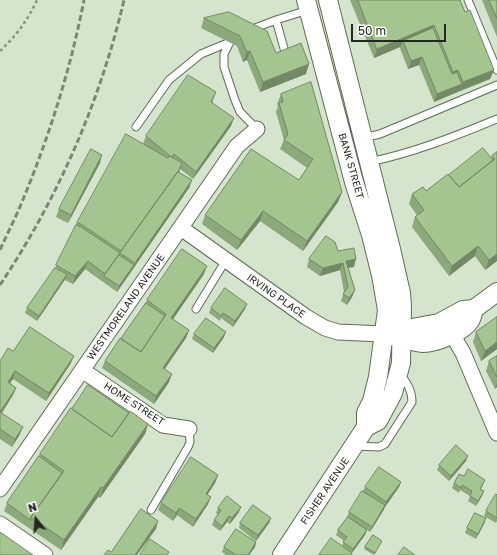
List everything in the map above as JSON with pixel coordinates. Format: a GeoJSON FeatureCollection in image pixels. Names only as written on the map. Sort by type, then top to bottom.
{"type":"FeatureCollection","features":[{"type":"Feature","properties":{"kind":"street","name":"BANK STREET"},"geometry":{"type":"LineString","coordinates":[[328,0],[401,293],[402,334]]}},
{"type":"Feature","properties":{"kind":"street","name":"BANK STREET"},"geometry":{"type":"LineString","coordinates":[[307,5],[354,182],[371,235],[381,275],[387,310],[383,334]]}},
{"type":"Feature","properties":{"kind":"street","name":"WESTMORELAND AVENUE"},"geometry":{"type":"LineString","coordinates":[[0,489],[237,146],[257,129]]}},
{"type":"Feature","properties":{"kind":"street","name":"IRVING PLACE"},"geometry":{"type":"LineString","coordinates":[[181,228],[306,318],[325,328],[338,332],[383,334]]}},
{"type":"Feature","properties":{"kind":"street"},"geometry":{"type":"LineString","coordinates":[[383,334],[402,334],[439,323],[463,310],[474,309],[497,292]]}},
{"type":"Feature","properties":{"kind":"street"},"geometry":{"type":"LineString","coordinates":[[402,334],[423,342],[432,342],[452,334],[467,325],[474,309]]}},
{"type":"Feature","properties":{"kind":"street","name":"FISHER AVENUE"},"geometry":{"type":"LineString","coordinates":[[366,427],[366,413],[372,401],[383,334]]}},
{"type":"Feature","properties":{"kind":"street","name":"FISHER AVENUE"},"geometry":{"type":"LineString","coordinates":[[282,555],[366,427],[378,421],[393,393],[399,372],[401,363],[402,334]]}},
{"type":"Feature","properties":{"kind":"street"},"geometry":{"type":"LineString","coordinates":[[452,334],[463,353],[497,433]]}},
{"type":"Feature","properties":{"kind":"street","name":"HOME STREET"},"geometry":{"type":"LineString","coordinates":[[82,370],[163,425],[189,430]]}},
{"type":"Feature","properties":{"kind":"street"},"geometry":{"type":"LineString","coordinates":[[0,524],[45,555]]}},
{"type":"Feature","properties":{"kind":"lane"},"geometry":{"type":"LineString","coordinates":[[468,0],[497,70]]}},
{"type":"Feature","properties":{"kind":"lane"},"geometry":{"type":"LineString","coordinates":[[246,32],[307,5]]}},
{"type":"Feature","properties":{"kind":"lane"},"geometry":{"type":"LineString","coordinates":[[276,20],[285,52]]}},
{"type":"Feature","properties":{"kind":"lane"},"geometry":{"type":"LineString","coordinates":[[136,128],[169,80],[201,54],[230,42],[224,54],[224,67],[234,100],[240,112],[257,129]]}},
{"type":"Feature","properties":{"kind":"lane"},"geometry":{"type":"LineString","coordinates":[[363,138],[380,134],[497,85]]}},
{"type":"Feature","properties":{"kind":"lane"},"geometry":{"type":"LineString","coordinates":[[369,162],[388,158],[448,139],[497,119]]}},
{"type":"Feature","properties":{"kind":"lane"},"geometry":{"type":"LineString","coordinates":[[196,309],[226,260]]}},
{"type":"Feature","properties":{"kind":"lane"},"geometry":{"type":"LineString","coordinates":[[354,446],[379,447],[385,444],[412,402],[410,387],[399,372]]}},
{"type":"Feature","properties":{"kind":"lane"},"geometry":{"type":"LineString","coordinates":[[151,510],[190,442],[189,430]]}},
{"type":"Feature","properties":{"kind":"path"},"geometry":{"type":"LineString","coordinates":[[0,50],[10,42],[29,17],[37,0]]}},
{"type":"Feature","properties":{"kind":"building"},"geometry":{"type":"Polygon","coordinates":[[[358,0],[460,0],[465,12],[470,10],[494,70],[463,82],[458,70],[453,72],[434,25],[377,49],[358,0]]]}},
{"type":"Feature","properties":{"kind":"building"},"geometry":{"type":"Polygon","coordinates":[[[489,0],[497,0],[497,18],[489,0]]]}},
{"type":"Feature","properties":{"kind":"building"},"geometry":{"type":"Polygon","coordinates":[[[229,12],[267,31],[276,53],[301,43],[309,64],[263,82],[250,51],[247,52],[240,36],[204,18],[229,12]]]}},
{"type":"Feature","properties":{"kind":"building"},"geometry":{"type":"Polygon","coordinates":[[[433,28],[452,74],[457,72],[462,84],[437,94],[422,57],[411,61],[403,41],[433,28]]]}},
{"type":"Feature","properties":{"kind":"building"},"geometry":{"type":"Polygon","coordinates":[[[188,75],[216,92],[211,102],[234,118],[196,172],[174,154],[172,157],[170,156],[146,136],[188,75]]]}},
{"type":"Feature","properties":{"kind":"building"},"geometry":{"type":"Polygon","coordinates":[[[311,82],[342,192],[307,241],[263,211],[241,240],[205,215],[251,149],[299,180],[313,159],[284,140],[288,134],[279,103],[283,102],[281,94],[311,82]]]}},
{"type":"Feature","properties":{"kind":"building"},"geometry":{"type":"Polygon","coordinates":[[[126,134],[168,158],[170,156],[182,163],[179,170],[121,251],[81,224],[77,223],[126,134]]]}},
{"type":"Feature","properties":{"kind":"building"},"geometry":{"type":"Polygon","coordinates":[[[483,148],[493,160],[459,187],[449,175],[483,148]]]}},
{"type":"Feature","properties":{"kind":"building"},"geometry":{"type":"Polygon","coordinates":[[[91,149],[102,155],[71,215],[59,209],[91,149]]]}},
{"type":"Feature","properties":{"kind":"building"},"geometry":{"type":"Polygon","coordinates":[[[497,152],[497,254],[489,260],[478,246],[452,266],[415,217],[424,210],[412,194],[423,187],[426,191],[448,174],[459,187],[495,159],[492,156],[497,152]]]}},
{"type":"Feature","properties":{"kind":"building"},"geometry":{"type":"Polygon","coordinates":[[[178,172],[192,180],[135,263],[120,253],[178,172]]]}},
{"type":"Feature","properties":{"kind":"building"},"geometry":{"type":"Polygon","coordinates":[[[76,225],[120,253],[105,274],[88,261],[75,276],[56,265],[76,225]]]}},
{"type":"Feature","properties":{"kind":"building"},"geometry":{"type":"Polygon","coordinates":[[[326,236],[335,242],[338,251],[354,248],[356,259],[346,261],[355,290],[349,298],[343,294],[348,287],[343,263],[323,268],[309,259],[326,236]]]}},
{"type":"Feature","properties":{"kind":"building"},"geometry":{"type":"Polygon","coordinates":[[[182,249],[207,266],[171,318],[189,330],[163,368],[172,374],[156,396],[105,361],[120,338],[141,352],[166,314],[147,300],[182,249]]]}},
{"type":"Feature","properties":{"kind":"building"},"geometry":{"type":"Polygon","coordinates":[[[119,255],[134,265],[119,286],[104,276],[119,255]]]}},
{"type":"Feature","properties":{"kind":"building"},"geometry":{"type":"Polygon","coordinates":[[[55,268],[67,274],[39,316],[27,308],[55,268]]]}},
{"type":"Feature","properties":{"kind":"building"},"geometry":{"type":"Polygon","coordinates":[[[225,288],[247,304],[235,321],[223,313],[221,316],[211,308],[225,288]]]}},
{"type":"Feature","properties":{"kind":"building"},"geometry":{"type":"Polygon","coordinates":[[[146,303],[165,316],[141,352],[121,339],[146,303]]]}},
{"type":"Feature","properties":{"kind":"building"},"geometry":{"type":"Polygon","coordinates":[[[497,317],[497,342],[485,351],[476,332],[497,317]]]}},
{"type":"Feature","properties":{"kind":"building"},"geometry":{"type":"Polygon","coordinates":[[[206,318],[226,332],[214,348],[194,334],[206,318]]]}},
{"type":"Feature","properties":{"kind":"building"},"geometry":{"type":"Polygon","coordinates":[[[30,327],[74,356],[49,393],[15,371],[8,382],[16,388],[0,412],[0,361],[8,348],[13,351],[30,327]]]}},
{"type":"Feature","properties":{"kind":"building"},"geometry":{"type":"Polygon","coordinates":[[[497,356],[497,377],[489,361],[497,356]]]}},
{"type":"Feature","properties":{"kind":"building"},"geometry":{"type":"Polygon","coordinates":[[[88,385],[129,413],[112,437],[72,409],[88,385]]]}},
{"type":"Feature","properties":{"kind":"building"},"geometry":{"type":"Polygon","coordinates":[[[71,408],[112,437],[130,411],[148,424],[64,540],[31,517],[64,471],[40,454],[71,408]]]}},
{"type":"Feature","properties":{"kind":"building"},"geometry":{"type":"Polygon","coordinates":[[[0,412],[23,427],[15,439],[0,429],[0,412]]]}},
{"type":"Feature","properties":{"kind":"building"},"geometry":{"type":"Polygon","coordinates":[[[456,445],[468,456],[451,476],[439,465],[456,445]]]}},
{"type":"Feature","properties":{"kind":"building"},"geometry":{"type":"Polygon","coordinates":[[[39,456],[62,473],[30,520],[7,503],[39,456]]]}},
{"type":"Feature","properties":{"kind":"building"},"geometry":{"type":"Polygon","coordinates":[[[191,457],[218,475],[206,494],[211,497],[196,519],[179,508],[176,513],[161,503],[191,457]]]}},
{"type":"Feature","properties":{"kind":"building"},"geometry":{"type":"Polygon","coordinates":[[[379,467],[401,482],[386,502],[365,487],[379,467]]]}},
{"type":"Feature","properties":{"kind":"building"},"geometry":{"type":"Polygon","coordinates":[[[468,469],[485,480],[480,489],[484,491],[478,501],[470,496],[472,491],[462,485],[461,488],[454,483],[459,474],[464,476],[468,469]]]}},
{"type":"Feature","properties":{"kind":"building"},"geometry":{"type":"Polygon","coordinates":[[[362,491],[385,505],[372,527],[349,512],[362,491]]]}},
{"type":"Feature","properties":{"kind":"building"},"geometry":{"type":"Polygon","coordinates":[[[496,494],[497,495],[497,518],[486,511],[496,494]]]}},
{"type":"Feature","properties":{"kind":"building"},"geometry":{"type":"Polygon","coordinates":[[[227,496],[241,507],[232,518],[229,516],[222,526],[214,520],[221,510],[218,508],[227,496]]]}},
{"type":"Feature","properties":{"kind":"building"},"geometry":{"type":"Polygon","coordinates":[[[253,505],[271,518],[258,535],[240,523],[253,505]]]}},
{"type":"Feature","properties":{"kind":"building"},"geometry":{"type":"Polygon","coordinates":[[[141,509],[158,521],[135,555],[104,555],[108,550],[111,552],[141,509]]]}},
{"type":"Feature","properties":{"kind":"building"},"geometry":{"type":"Polygon","coordinates":[[[475,513],[486,518],[478,534],[467,528],[475,513]]]}},
{"type":"Feature","properties":{"kind":"building"},"geometry":{"type":"Polygon","coordinates":[[[348,517],[367,530],[353,549],[343,542],[347,537],[338,530],[348,517]]]}},
{"type":"Feature","properties":{"kind":"building"},"geometry":{"type":"Polygon","coordinates":[[[236,529],[256,542],[248,555],[236,555],[224,547],[236,529]]]}},
{"type":"Feature","properties":{"kind":"building"},"geometry":{"type":"Polygon","coordinates":[[[0,532],[33,555],[0,555],[0,532]]]}},
{"type":"Feature","properties":{"kind":"building"},"geometry":{"type":"Polygon","coordinates":[[[373,535],[382,541],[375,553],[365,547],[373,535]]]}},
{"type":"Feature","properties":{"kind":"building"},"geometry":{"type":"Polygon","coordinates":[[[331,538],[352,553],[351,555],[319,555],[331,538]]]}},
{"type":"Feature","properties":{"kind":"building"},"geometry":{"type":"Polygon","coordinates":[[[150,539],[169,552],[167,555],[140,555],[150,539]]]}},
{"type":"Feature","properties":{"kind":"building"},"geometry":{"type":"Polygon","coordinates":[[[404,547],[415,555],[398,555],[404,547]]]}},
{"type":"Feature","properties":{"kind":"railway"},"geometry":{"type":"LineString","coordinates":[[0,250],[21,204],[43,149],[73,50],[84,0]]}},
{"type":"Feature","properties":{"kind":"railway"},"geometry":{"type":"LineString","coordinates":[[0,285],[40,218],[75,148],[103,75],[124,0]]}}]}
